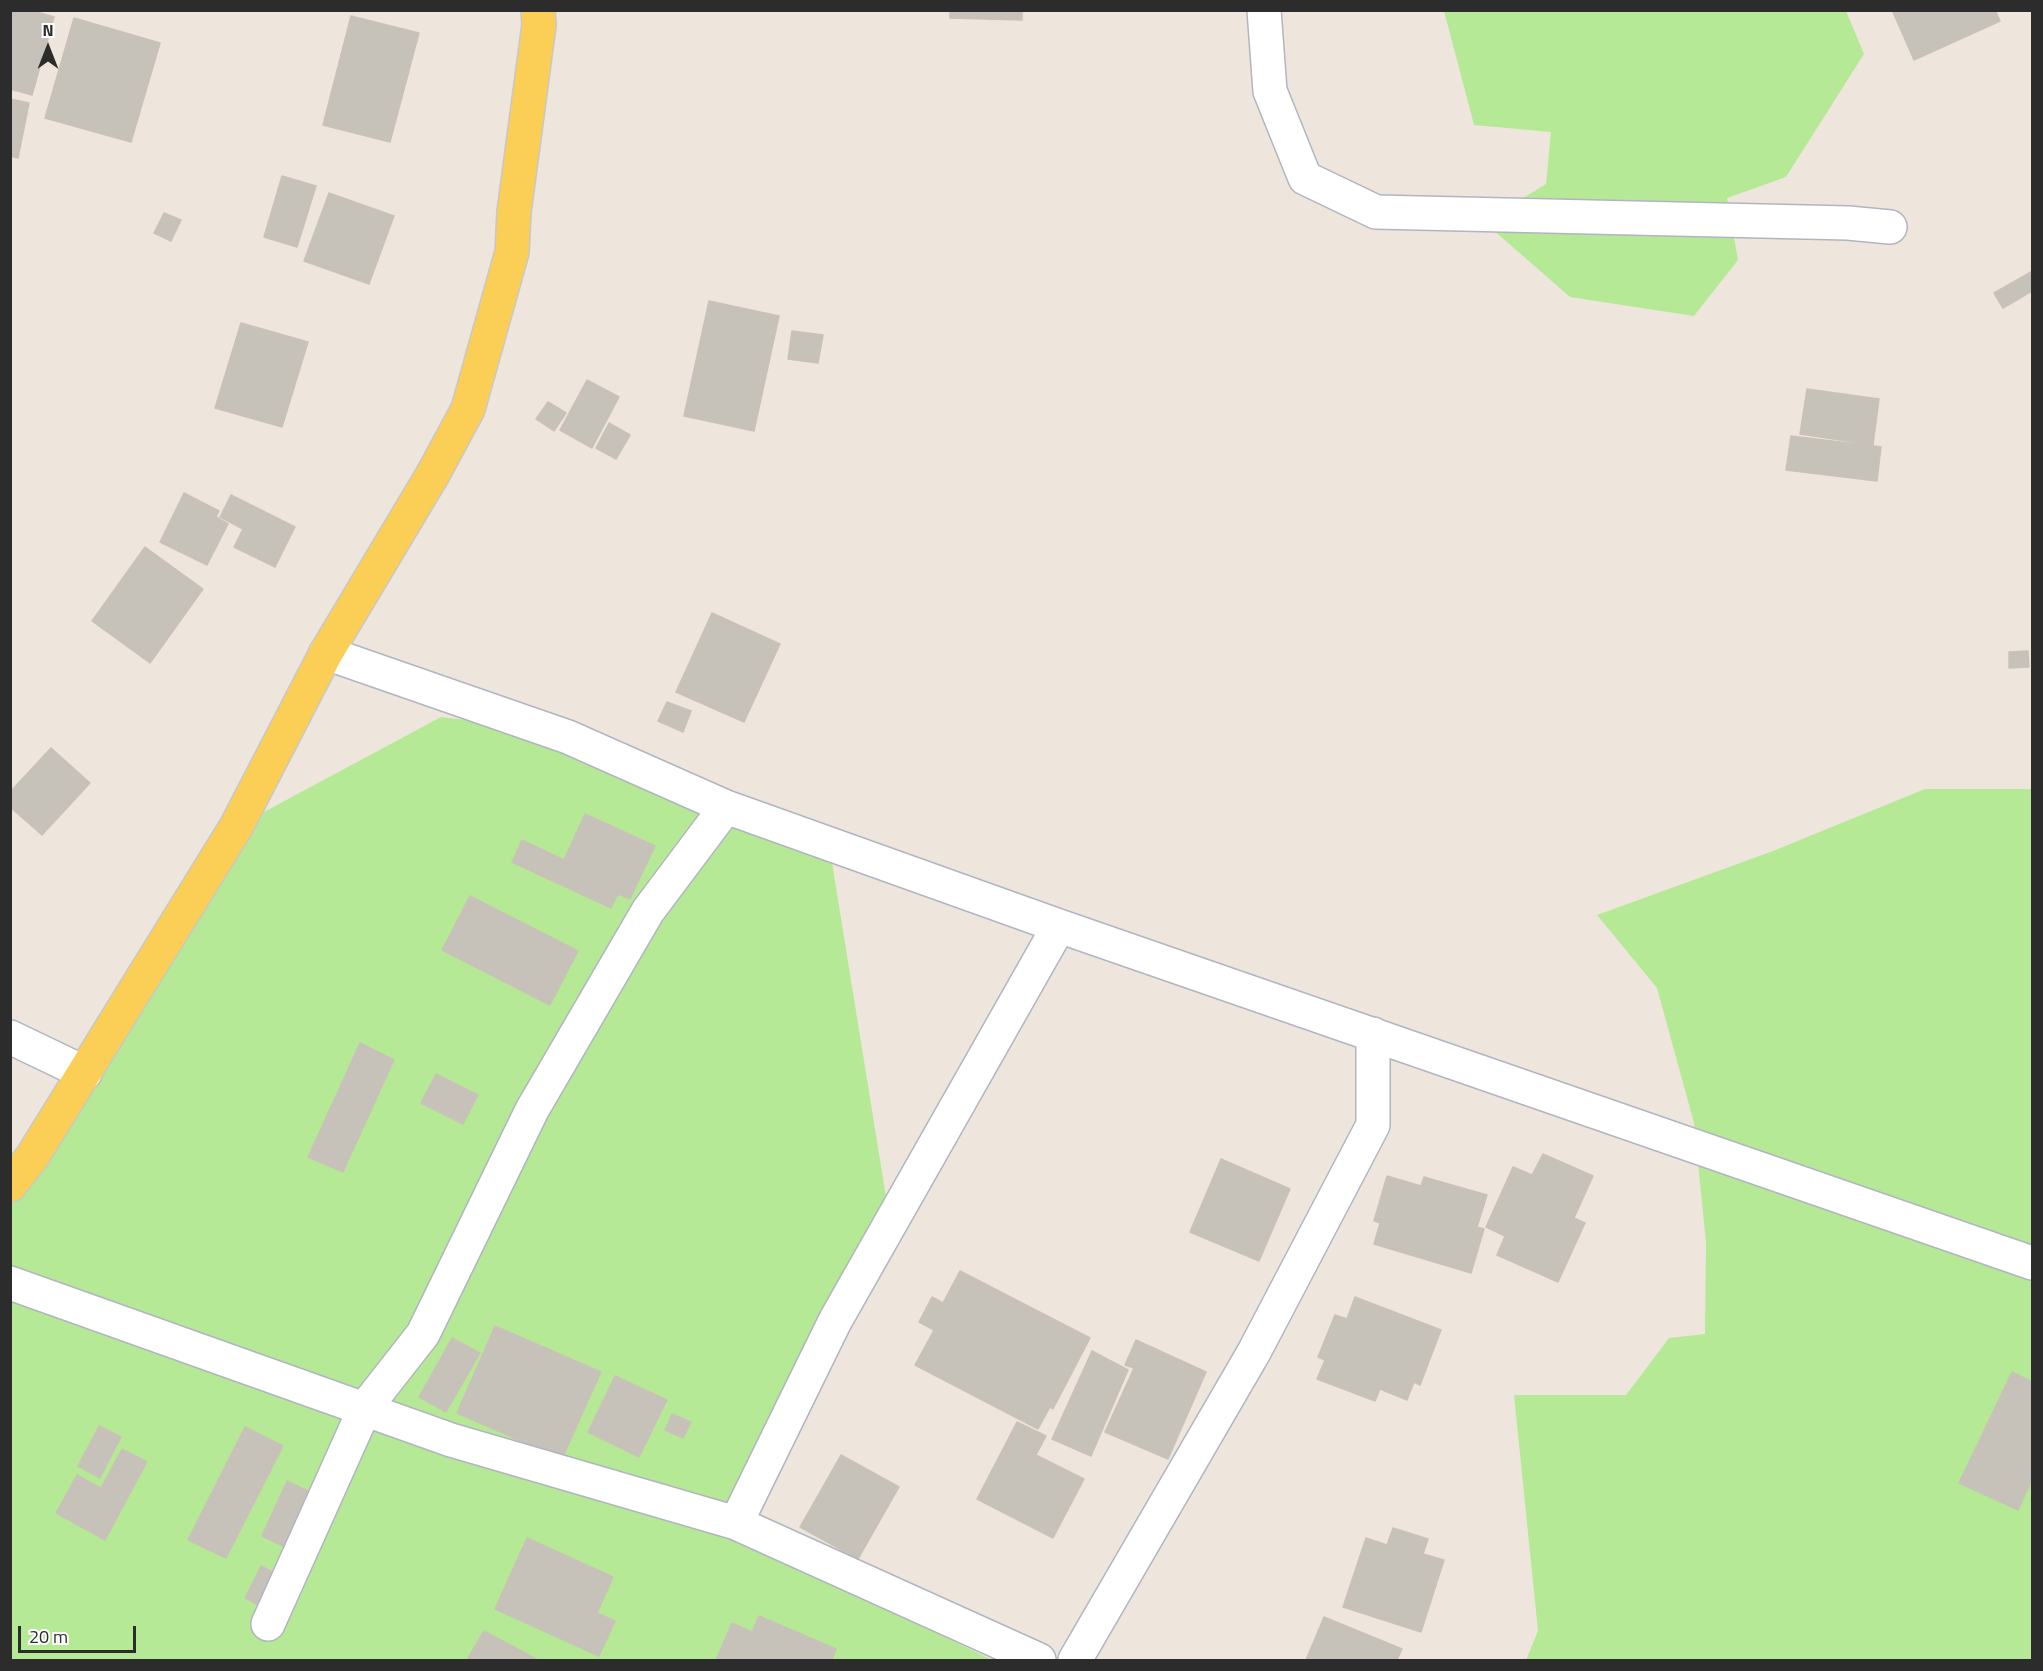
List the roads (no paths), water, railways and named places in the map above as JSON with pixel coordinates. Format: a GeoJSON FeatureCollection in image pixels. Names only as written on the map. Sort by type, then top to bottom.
{"type":"FeatureCollection","features":[{"type":"Feature","properties":{"kind":"main road"},"geometry":{"type":"LineString","coordinates":[[10,1185],[32,1157],[236,827],[326,653],[433,474],[468,409],[512,252],[514,212],[539,25],[538,10]]}},
{"type":"Feature","properties":{"kind":"street"},"geometry":{"type":"LineString","coordinates":[[1264,10],[1270,91],[1305,178],[1376,212],[1848,223],[1890,227]]}},
{"type":"Feature","properties":{"kind":"street"},"geometry":{"type":"LineString","coordinates":[[326,653],[567,737],[726,807],[1059,926],[2032,1263]]}},
{"type":"Feature","properties":{"kind":"street"},"geometry":{"type":"LineString","coordinates":[[268,1624],[366,1408],[423,1334],[532,1110],[648,911],[726,807]]}},
{"type":"Feature","properties":{"kind":"street"},"geometry":{"type":"LineString","coordinates":[[736,1523],[835,1321],[1059,926]]}},
{"type":"Feature","properties":{"kind":"street"},"geometry":{"type":"LineString","coordinates":[[1075,1660],[1254,1352],[1373,1125],[1373,1034]]}},
{"type":"Feature","properties":{"kind":"street"},"geometry":{"type":"LineString","coordinates":[[10,1037],[85,1072]]}},
{"type":"Feature","properties":{"kind":"street"},"geometry":{"type":"LineString","coordinates":[[10,1283],[451,1440],[736,1523],[1039,1660]]}}]}
